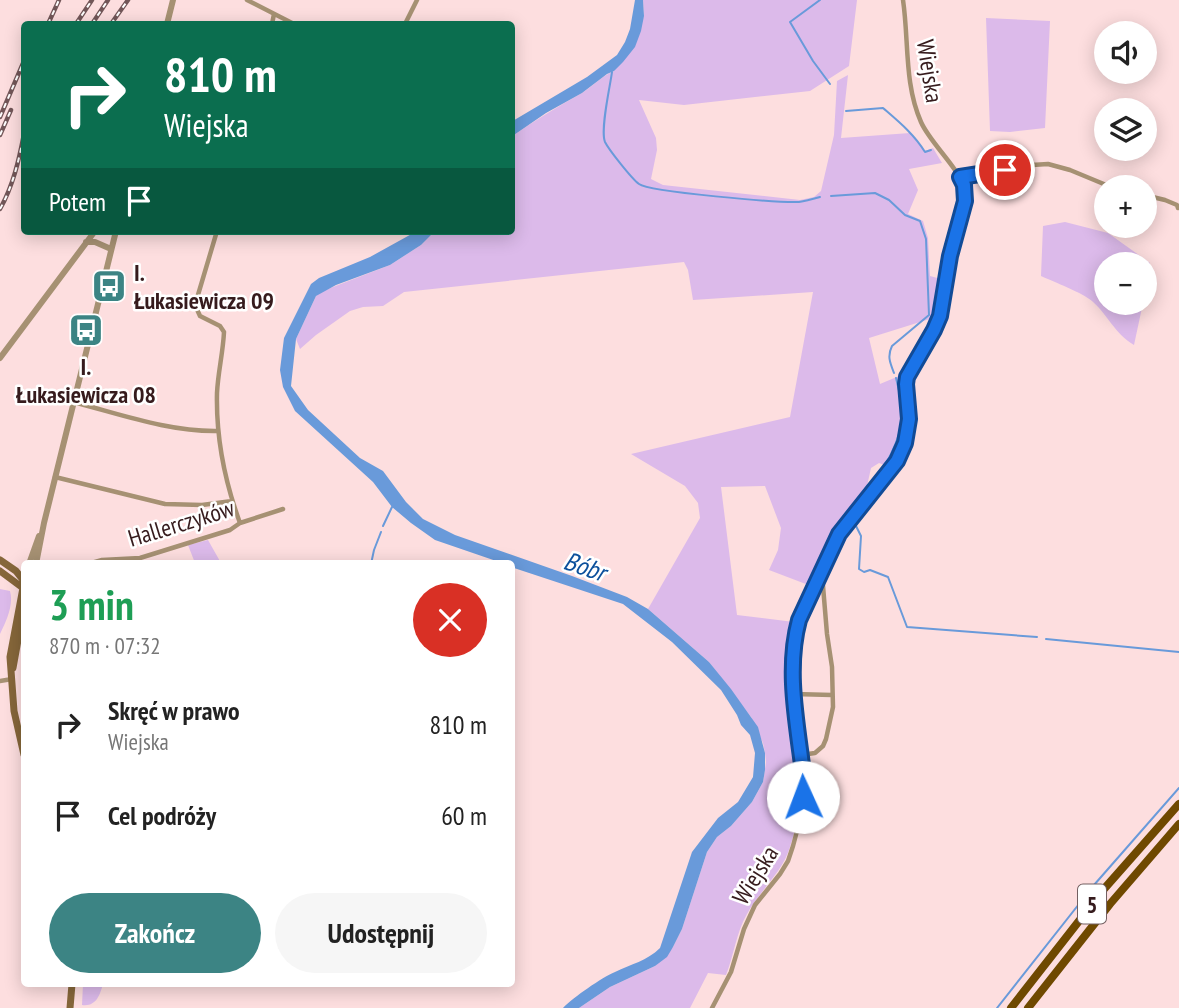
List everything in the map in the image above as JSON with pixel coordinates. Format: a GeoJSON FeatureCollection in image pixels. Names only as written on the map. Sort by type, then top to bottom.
{"type":"FeatureCollection","features":[{"type":"Feature","properties":{"kind":"main road"},"geometry":{"type":"LineString","coordinates":[[0,560],[16,571],[21,579]]}},
{"type":"Feature","properties":{"kind":"main road"},"geometry":{"type":"LineString","coordinates":[[0,571],[21,582]]}},
{"type":"Feature","properties":{"kind":"main road"},"geometry":{"type":"LineString","coordinates":[[21,598],[10,657],[14,711],[21,742]]}},
{"type":"Feature","properties":{"kind":"main road"},"geometry":{"type":"LineString","coordinates":[[12,676],[21,624]]}},
{"type":"Feature","properties":{"kind":"main road","name":"5"},"geometry":{"type":"LineString","coordinates":[[1011,1008],[1104,889],[1179,804]]}},
{"type":"Feature","properties":{"kind":"main road","name":"5"},"geometry":{"type":"LineString","coordinates":[[1028,1008],[1110,904],[1179,824]]}},
{"type":"Feature","properties":{"kind":"main road"},"geometry":{"type":"LineString","coordinates":[[71,1008],[72,987]]}},
{"type":"Feature","properties":{"kind":"street"},"geometry":{"type":"LineString","coordinates":[[247,0],[288,21]]}},
{"type":"Feature","properties":{"kind":"street"},"geometry":{"type":"LineString","coordinates":[[406,21],[417,0]]}},
{"type":"Feature","properties":{"kind":"street","name":"Wiejska"},"geometry":{"type":"LineString","coordinates":[[712,1008],[731,972],[755,905],[788,861],[802,812],[804,781],[792,670],[799,620],[839,534],[889,474],[905,443],[909,419],[907,377],[940,316],[950,256],[965,201],[964,185],[960,177],[932,141],[921,123],[915,104],[910,81],[903,0]]}},
{"type":"Feature","properties":{"kind":"street"},"geometry":{"type":"LineString","coordinates":[[168,21],[173,1]]}},
{"type":"Feature","properties":{"kind":"street"},"geometry":{"type":"LineString","coordinates":[[273,21],[274,14]]}},
{"type":"Feature","properties":{"kind":"street"},"geometry":{"type":"LineString","coordinates":[[960,177],[1040,164],[1070,170],[1094,180]]}},
{"type":"Feature","properties":{"kind":"street"},"geometry":{"type":"LineString","coordinates":[[1157,199],[1177,205],[1178,208]]}},
{"type":"Feature","properties":{"kind":"street"},"geometry":{"type":"LineString","coordinates":[[0,358],[92,235]]}},
{"type":"Feature","properties":{"kind":"street"},"geometry":{"type":"LineString","coordinates":[[37,560],[115,235]]}},
{"type":"Feature","properties":{"kind":"street"},"geometry":{"type":"LineString","coordinates":[[216,235],[195,304],[200,316],[223,329],[217,393],[218,430],[232,501],[240,523]]}},
{"type":"Feature","properties":{"kind":"street"},"geometry":{"type":"LineString","coordinates":[[86,242],[95,242],[111,249]]}},
{"type":"Feature","properties":{"kind":"street"},"geometry":{"type":"LineString","coordinates":[[73,402],[178,428],[218,430]]}},
{"type":"Feature","properties":{"kind":"street"},"geometry":{"type":"LineString","coordinates":[[55,477],[165,504],[202,505],[232,501]]}},
{"type":"Feature","properties":{"kind":"street","name":"Hallerczyków"},"geometry":{"type":"LineString","coordinates":[[102,560],[140,558],[230,530],[240,523],[284,509]]}},
{"type":"Feature","properties":{"kind":"street"},"geometry":{"type":"LineString","coordinates":[[31,560],[43,528]]}},
{"type":"Feature","properties":{"kind":"street"},"geometry":{"type":"LineString","coordinates":[[16,571],[21,570]]}},
{"type":"Feature","properties":{"kind":"street","name":"Wiejska"},"geometry":{"type":"LineString","coordinates":[[801,755],[815,753],[823,746],[832,707],[832,667],[822,572]]}},
{"type":"Feature","properties":{"kind":"street"},"geometry":{"type":"LineString","coordinates":[[0,681],[12,676]]}},
{"type":"Feature","properties":{"kind":"street"},"geometry":{"type":"LineString","coordinates":[[794,694],[832,695]]}},
{"type":"Feature","properties":{"kind":"shaded area"},"geometry":{"type":"Polygon","coordinates":[[[643,0],[857,0],[849,66],[810,91],[684,105],[639,100],[656,138],[657,150],[651,179],[663,185],[800,200],[814,197],[821,191],[834,135],[837,81],[848,75],[841,138],[910,133],[925,151],[933,148],[942,163],[909,169],[918,190],[908,214],[923,221],[928,238],[930,276],[941,279],[936,317],[869,338],[880,384],[902,376],[906,414],[901,442],[896,444],[887,466],[879,463],[871,468],[867,486],[870,492],[838,531],[811,586],[769,570],[778,550],[781,528],[765,486],[721,487],[737,615],[794,622],[789,665],[800,780],[796,825],[786,856],[743,921],[726,975],[708,973],[690,1008],[579,1008],[610,987],[655,966],[673,947],[682,929],[707,852],[717,837],[731,826],[752,802],[763,782],[766,762],[763,743],[751,717],[709,662],[648,609],[700,518],[698,503],[685,486],[631,454],[790,417],[813,292],[693,300],[684,262],[404,292],[383,306],[350,311],[300,349],[296,339],[320,292],[390,265],[421,245],[431,235],[515,235],[515,134],[614,71],[644,16],[643,0]]]}},
{"type":"Feature","properties":{"kind":"shaded area"},"geometry":{"type":"Polygon","coordinates":[[[986,18],[1050,21],[1045,128],[990,131],[986,18]]]}},
{"type":"Feature","properties":{"kind":"shaded area"},"geometry":{"type":"Polygon","coordinates":[[[1065,222],[1094,229],[1094,238],[1115,238],[1135,252],[1094,252],[1094,303],[1041,276],[1043,226],[1065,222]]]}},
{"type":"Feature","properties":{"kind":"shaded area"},"geometry":{"type":"Polygon","coordinates":[[[1105,315],[1140,315],[1134,345],[1105,315]]]}},
{"type":"Feature","properties":{"kind":"shaded area"},"geometry":{"type":"Polygon","coordinates":[[[208,540],[219,560],[194,560],[188,545],[208,540]]]}},
{"type":"Feature","properties":{"kind":"shaded area"},"geometry":{"type":"Polygon","coordinates":[[[0,589],[10,591],[11,602],[0,634],[0,589]]]}},
{"type":"Feature","properties":{"kind":"shaded area"},"geometry":{"type":"Polygon","coordinates":[[[83,987],[102,987],[94,1002],[82,1005],[83,987]]]}},
{"type":"Feature","properties":{"kind":"water"},"geometry":{"type":"Polygon","coordinates":[[[635,0],[643,0],[641,31],[635,47],[623,62],[582,93],[515,134],[515,120],[587,77],[617,55],[630,29],[635,0]]]}},
{"type":"Feature","properties":{"kind":"water"},"geometry":{"type":"Polygon","coordinates":[[[410,235],[431,235],[421,245],[390,265],[336,285],[316,296],[296,339],[291,386],[308,410],[360,458],[383,471],[406,502],[423,519],[455,535],[627,597],[648,609],[709,662],[758,727],[765,753],[763,782],[752,802],[731,826],[717,837],[707,852],[682,929],[667,957],[655,966],[610,987],[579,1008],[563,1008],[603,979],[660,948],[692,852],[718,818],[738,802],[753,777],[755,753],[750,735],[741,725],[721,690],[672,642],[623,604],[515,568],[515,560],[493,560],[435,540],[392,507],[373,482],[295,411],[283,387],[280,370],[284,338],[311,284],[319,278],[370,257],[410,235]]]}},
{"type":"Feature","properties":{"kind":"waterway"},"geometry":{"type":"LineString","coordinates":[[820,0],[790,22],[830,84]]}},
{"type":"Feature","properties":{"kind":"waterway"},"geometry":{"type":"LineString","coordinates":[[612,72],[604,119],[605,142],[639,184],[689,193],[767,201],[799,202],[820,197]]}},
{"type":"Feature","properties":{"kind":"waterway"},"geometry":{"type":"LineString","coordinates":[[846,111],[883,108],[911,134],[925,152],[931,150]]}},
{"type":"Feature","properties":{"kind":"waterway"},"geometry":{"type":"LineString","coordinates":[[831,196],[875,193],[889,200],[905,215],[920,221],[926,239],[929,315],[892,346],[889,356],[894,373]]}},
{"type":"Feature","properties":{"kind":"waterway"},"geometry":{"type":"LineString","coordinates":[[851,515],[869,492],[899,435],[902,412],[896,378]]}},
{"type":"Feature","properties":{"kind":"waterway"},"geometry":{"type":"LineString","coordinates":[[383,526],[392,507]]}},
{"type":"Feature","properties":{"kind":"waterway"},"geometry":{"type":"LineString","coordinates":[[812,583],[833,539],[850,514]]}},
{"type":"Feature","properties":{"kind":"waterway"},"geometry":{"type":"LineString","coordinates":[[854,522],[861,536],[859,569],[888,577],[907,627],[1037,637]]}},
{"type":"Feature","properties":{"kind":"waterway"},"geometry":{"type":"LineString","coordinates":[[372,560],[381,532]]}},
{"type":"Feature","properties":{"kind":"waterway"},"geometry":{"type":"LineString","coordinates":[[1046,639],[1179,652]]}},
{"type":"Feature","properties":{"kind":"waterway"},"geometry":{"type":"LineString","coordinates":[[997,1008],[1094,885],[1179,788]]}},
{"type":"Feature","properties":{"kind":"railway"},"geometry":{"type":"LineString","coordinates":[[49,21],[59,0]]}},
{"type":"Feature","properties":{"kind":"railway"},"geometry":{"type":"LineString","coordinates":[[78,21],[92,0]]}},
{"type":"Feature","properties":{"kind":"railway"},"geometry":{"type":"LineString","coordinates":[[94,21],[108,0]]}},
{"type":"Feature","properties":{"kind":"railway"},"geometry":{"type":"LineString","coordinates":[[113,21],[128,0]]}},
{"type":"Feature","properties":{"kind":"railway"},"geometry":{"type":"LineString","coordinates":[[0,117],[21,68]]}},
{"type":"Feature","properties":{"kind":"railway"},"geometry":{"type":"LineString","coordinates":[[0,135],[11,110]]}},
{"type":"Feature","properties":{"kind":"railway"},"geometry":{"type":"LineString","coordinates":[[0,209],[9,191],[21,147]]}},
{"type":"Feature","properties":{"kind":"place","name":"I. Łukasiewicza 09"},"geometry":{"type":"Point","coordinates":[109,286]}},
{"type":"Feature","properties":{"kind":"place","name":"I. Łukasiewicza 08"},"geometry":{"type":"Point","coordinates":[86,330]}},
{"type":"Feature","properties":{"kind":"route"},"geometry":{"type":"LineString","coordinates":[[803,797],[804,781],[792,670],[799,620],[839,534],[889,474],[905,443],[909,419],[907,377],[940,316],[950,256],[965,201],[964,185],[960,177],[1005,170]]}},
{"type":"Feature","properties":{"kind":"water label","name":"Bóbr"},"geometry":{"type":"Point","coordinates":[585,566]}}]}
